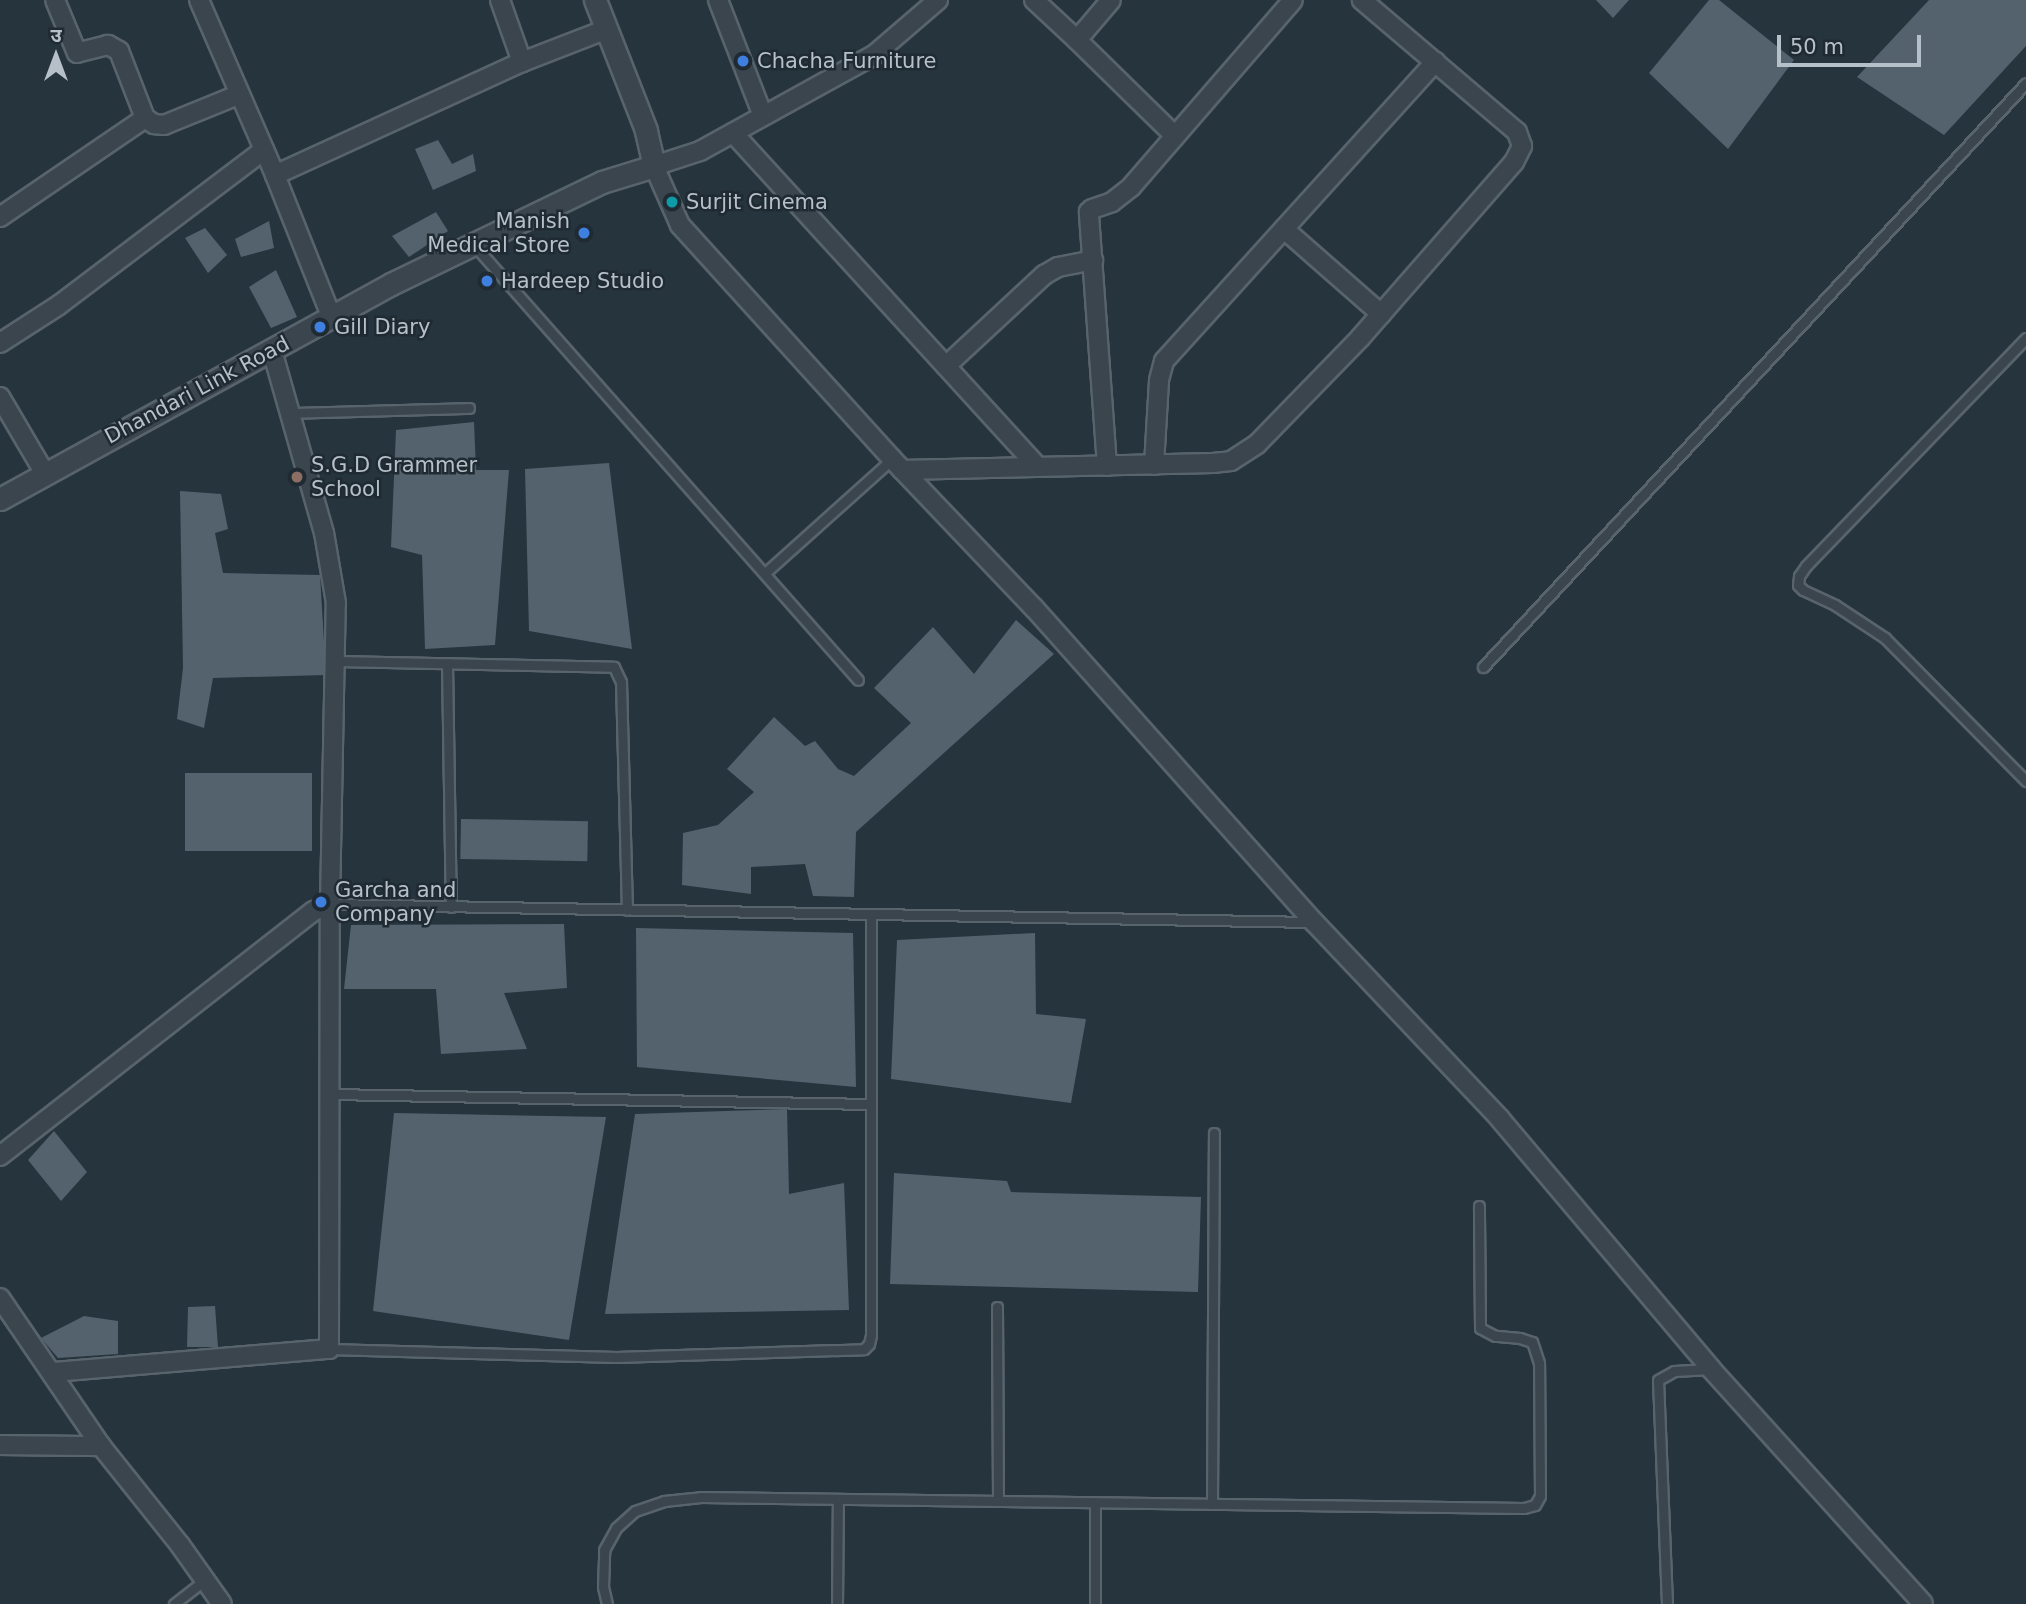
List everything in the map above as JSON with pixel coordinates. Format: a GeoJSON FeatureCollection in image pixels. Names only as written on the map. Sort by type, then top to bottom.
{"type":"FeatureCollection","features":[{"type":"Feature","properties":{"kind":"street"},"geometry":{"type":"LineString","coordinates":[[55,0],[77,53],[108,45],[119,51],[145,118],[153,124],[164,125],[238,94]]}},
{"type":"Feature","properties":{"kind":"street"},"geometry":{"type":"LineString","coordinates":[[199,0],[275,176],[331,316]]}},
{"type":"Feature","properties":{"kind":"street"},"geometry":{"type":"LineString","coordinates":[[500,0],[522,62]]}},
{"type":"Feature","properties":{"kind":"street"},"geometry":{"type":"LineString","coordinates":[[595,0],[646,130],[654,166],[667,201],[680,225],[897,465],[1034,608],[1314,922],[1500,1119],[1711,1369],[1923,1604]]}},
{"type":"Feature","properties":{"kind":"street"},"geometry":{"type":"LineString","coordinates":[[718,0],[763,116]]}},
{"type":"Feature","properties":{"kind":"street"},"geometry":{"type":"LineString","coordinates":[[654,166],[700,151],[874,55],[910,27],[938,0]]}},
{"type":"Feature","properties":{"kind":"street"},"geometry":{"type":"LineString","coordinates":[[1034,0],[1175,136]]}},
{"type":"Feature","properties":{"kind":"street"},"geometry":{"type":"LineString","coordinates":[[1077,40],[1111,0]]}},
{"type":"Feature","properties":{"kind":"street"},"geometry":{"type":"LineString","coordinates":[[1107,466],[1092,209],[1123,195],[1293,0]]}},
{"type":"Feature","properties":{"kind":"street"},"geometry":{"type":"LineString","coordinates":[[897,465],[1153,465],[1231,461],[1246,454],[1381,314],[1514,162],[1522,146],[1517,132],[1362,0]]}},
{"type":"Feature","properties":{"kind":"street"},"geometry":{"type":"LineString","coordinates":[[275,176],[522,62],[607,29]]}},
{"type":"Feature","properties":{"kind":"street"},"geometry":{"type":"LineString","coordinates":[[1153,465],[1159,380],[1164,361],[1435,62]]}},
{"type":"Feature","properties":{"kind":"street"},"geometry":{"type":"LineString","coordinates":[[0,217],[145,118]]}},
{"type":"Feature","properties":{"kind":"street"},"geometry":{"type":"LineString","coordinates":[[733,133],[1038,467]]}},
{"type":"Feature","properties":{"kind":"street"},"geometry":{"type":"LineString","coordinates":[[0,343],[70,297],[264,150]]}},
{"type":"Feature","properties":{"kind":"street","name":"Dhandari Link Road"},"geometry":{"type":"LineString","coordinates":[[0,499],[44,472],[272,351],[331,316],[602,183],[654,166]]}},
{"type":"Feature","properties":{"kind":"street"},"geometry":{"type":"LineString","coordinates":[[1284,229],[1381,314]]}},
{"type":"Feature","properties":{"kind":"street"},"geometry":{"type":"LineString","coordinates":[[946,366],[1044,275],[1058,267],[1093,260]]}},
{"type":"Feature","properties":{"kind":"street"},"geometry":{"type":"LineString","coordinates":[[54,1372],[329,1349],[330,904],[337,661],[333,574],[272,351]]}},
{"type":"Feature","properties":{"kind":"street"},"geometry":{"type":"LineString","coordinates":[[0,397],[44,472]]}},
{"type":"Feature","properties":{"kind":"street"},"geometry":{"type":"LineString","coordinates":[[0,1156],[314,911],[330,904]]}},
{"type":"Feature","properties":{"kind":"street"},"geometry":{"type":"LineString","coordinates":[[1,1300],[54,1372],[101,1446],[206,1579],[222,1604]]}},
{"type":"Feature","properties":{"kind":"street"},"geometry":{"type":"LineString","coordinates":[[0,1445],[101,1446]]}},
{"type":"Feature","properties":{"kind":"lane"},"geometry":{"type":"LineString","coordinates":[[1483,667],[2026,83]]}},
{"type":"Feature","properties":{"kind":"lane"},"geometry":{"type":"LineString","coordinates":[[473,244],[858,680]]}},
{"type":"Feature","properties":{"kind":"lane"},"geometry":{"type":"LineString","coordinates":[[2026,338],[1798,576],[1798,585],[1803,590],[1835,605],[1885,638],[2026,780]]}},
{"type":"Feature","properties":{"kind":"lane"},"geometry":{"type":"LineString","coordinates":[[290,413],[469,408]]}},
{"type":"Feature","properties":{"kind":"lane"},"geometry":{"type":"LineString","coordinates":[[765,573],[897,465]]}},
{"type":"Feature","properties":{"kind":"lane"},"geometry":{"type":"LineString","coordinates":[[337,661],[608,666],[619,674],[627,910]]}},
{"type":"Feature","properties":{"kind":"lane"},"geometry":{"type":"LineString","coordinates":[[447,663],[451,907]]}},
{"type":"Feature","properties":{"kind":"lane"},"geometry":{"type":"LineString","coordinates":[[330,904],[1314,922]]}},
{"type":"Feature","properties":{"kind":"lane"},"geometry":{"type":"LineString","coordinates":[[329,1349],[616,1357],[864,1349],[869,1344],[870,1335],[871,915]]}},
{"type":"Feature","properties":{"kind":"lane"},"geometry":{"type":"LineString","coordinates":[[330,1094],[871,1104]]}},
{"type":"Feature","properties":{"kind":"lane"},"geometry":{"type":"LineString","coordinates":[[1212,1504],[1214,1133]]}},
{"type":"Feature","properties":{"kind":"lane"},"geometry":{"type":"LineString","coordinates":[[607,1604],[603,1587],[604,1550],[616,1528],[635,1511],[664,1501],[701,1497],[1524,1508],[1535,1505],[1540,1496],[1537,1352],[1532,1342],[1495,1336],[1480,1328],[1479,1206]]}},
{"type":"Feature","properties":{"kind":"lane"},"geometry":{"type":"LineString","coordinates":[[997,1307],[998,1501]]}},
{"type":"Feature","properties":{"kind":"lane"},"geometry":{"type":"LineString","coordinates":[[1667,1604],[1658,1380],[1674,1371],[1711,1369]]}},
{"type":"Feature","properties":{"kind":"lane"},"geometry":{"type":"LineString","coordinates":[[837,1604],[838,1499]]}},
{"type":"Feature","properties":{"kind":"lane"},"geometry":{"type":"LineString","coordinates":[[1095,1503],[1095,1604]]}},
{"type":"Feature","properties":{"kind":"lane"},"geometry":{"type":"LineString","coordinates":[[174,1604],[206,1579]]}},
{"type":"Feature","properties":{"kind":"building"},"geometry":{"type":"Polygon","coordinates":[[[1596,0],[1629,0],[1613,18],[1596,0]]]}},
{"type":"Feature","properties":{"kind":"building"},"geometry":{"type":"Polygon","coordinates":[[[1709,0],[1719,0],[1794,60],[1728,149],[1649,73],[1709,0]]]}},
{"type":"Feature","properties":{"kind":"building"},"geometry":{"type":"Polygon","coordinates":[[[1929,0],[2026,0],[2026,46],[1944,135],[1857,77],[1929,0]]]}},
{"type":"Feature","properties":{"kind":"building"},"geometry":{"type":"Polygon","coordinates":[[[438,140],[452,164],[473,154],[476,171],[433,190],[415,149],[438,140]]]}},
{"type":"Feature","properties":{"kind":"building"},"geometry":{"type":"Polygon","coordinates":[[[436,212],[448,231],[409,257],[392,236],[436,212]]]}},
{"type":"Feature","properties":{"kind":"building"},"geometry":{"type":"Polygon","coordinates":[[[269,221],[274,248],[241,257],[235,239],[269,221]]]}},
{"type":"Feature","properties":{"kind":"building"},"geometry":{"type":"Polygon","coordinates":[[[205,228],[227,255],[208,273],[185,238],[205,228]]]}},
{"type":"Feature","properties":{"kind":"building"},"geometry":{"type":"Polygon","coordinates":[[[276,270],[297,317],[271,328],[249,287],[276,270]]]}},
{"type":"Feature","properties":{"kind":"building"},"geometry":{"type":"Polygon","coordinates":[[[474,422],[476,470],[509,470],[495,645],[425,649],[422,555],[391,547],[396,430],[474,422]]]}},
{"type":"Feature","properties":{"kind":"building"},"geometry":{"type":"Polygon","coordinates":[[[609,463],[632,649],[529,631],[525,469],[609,463]]]}},
{"type":"Feature","properties":{"kind":"building"},"geometry":{"type":"Polygon","coordinates":[[[180,491],[221,494],[228,529],[215,533],[223,573],[320,575],[326,675],[213,678],[204,728],[177,719],[183,668],[180,491]]]}},
{"type":"Feature","properties":{"kind":"building"},"geometry":{"type":"Polygon","coordinates":[[[1016,620],[1054,654],[856,832],[854,897],[813,896],[805,864],[751,867],[751,894],[682,885],[683,833],[718,825],[754,792],[727,769],[774,717],[805,746],[815,741],[838,769],[854,776],[911,723],[874,688],[933,627],[974,674],[1016,620]]]}},
{"type":"Feature","properties":{"kind":"building"},"geometry":{"type":"Polygon","coordinates":[[[185,773],[312,773],[312,851],[185,851],[185,773]]]}},
{"type":"Feature","properties":{"kind":"building"},"geometry":{"type":"Polygon","coordinates":[[[461,819],[588,821],[587,861],[460,859],[461,819]]]}},
{"type":"Feature","properties":{"kind":"building"},"geometry":{"type":"Polygon","coordinates":[[[564,924],[567,988],[504,993],[527,1049],[441,1054],[436,989],[344,989],[351,925],[564,924]]]}},
{"type":"Feature","properties":{"kind":"building"},"geometry":{"type":"Polygon","coordinates":[[[636,928],[853,933],[856,1087],[637,1067],[636,928]]]}},
{"type":"Feature","properties":{"kind":"building"},"geometry":{"type":"Polygon","coordinates":[[[1035,933],[1036,1014],[1086,1019],[1071,1103],[891,1079],[897,940],[1035,933]]]}},
{"type":"Feature","properties":{"kind":"building"},"geometry":{"type":"Polygon","coordinates":[[[787,1109],[789,1194],[844,1183],[849,1310],[605,1314],[635,1114],[787,1109]]]}},
{"type":"Feature","properties":{"kind":"building"},"geometry":{"type":"Polygon","coordinates":[[[394,1113],[606,1117],[569,1340],[373,1311],[394,1113]]]}},
{"type":"Feature","properties":{"kind":"building"},"geometry":{"type":"Polygon","coordinates":[[[54,1131],[87,1172],[61,1201],[28,1160],[54,1131]]]}},
{"type":"Feature","properties":{"kind":"building"},"geometry":{"type":"Polygon","coordinates":[[[894,1173],[1007,1181],[1011,1192],[1201,1197],[1198,1292],[890,1284],[894,1173]]]}},
{"type":"Feature","properties":{"kind":"building"},"geometry":{"type":"Polygon","coordinates":[[[215,1306],[218,1347],[187,1347],[188,1307],[215,1306]]]}},
{"type":"Feature","properties":{"kind":"building"},"geometry":{"type":"Polygon","coordinates":[[[84,1316],[118,1321],[118,1354],[58,1358],[41,1338],[84,1316]]]}},
{"type":"Feature","properties":{"kind":"place","name":"Chacha Furniture"},"geometry":{"type":"Point","coordinates":[743,61]}},
{"type":"Feature","properties":{"kind":"place","name":"Surjit Cinema"},"geometry":{"type":"Point","coordinates":[672,202]}},
{"type":"Feature","properties":{"kind":"place","name":"Manish Medical Store"},"geometry":{"type":"Point","coordinates":[584,233]}},
{"type":"Feature","properties":{"kind":"place","name":"Hardeep Studio"},"geometry":{"type":"Point","coordinates":[487,281]}},
{"type":"Feature","properties":{"kind":"place","name":"Gill Diary"},"geometry":{"type":"Point","coordinates":[320,327]}},
{"type":"Feature","properties":{"kind":"place","name":"S.G.D Grammer School"},"geometry":{"type":"Point","coordinates":[297,477]}},
{"type":"Feature","properties":{"kind":"place","name":"Garcha and Company"},"geometry":{"type":"Point","coordinates":[321,902]}}]}
